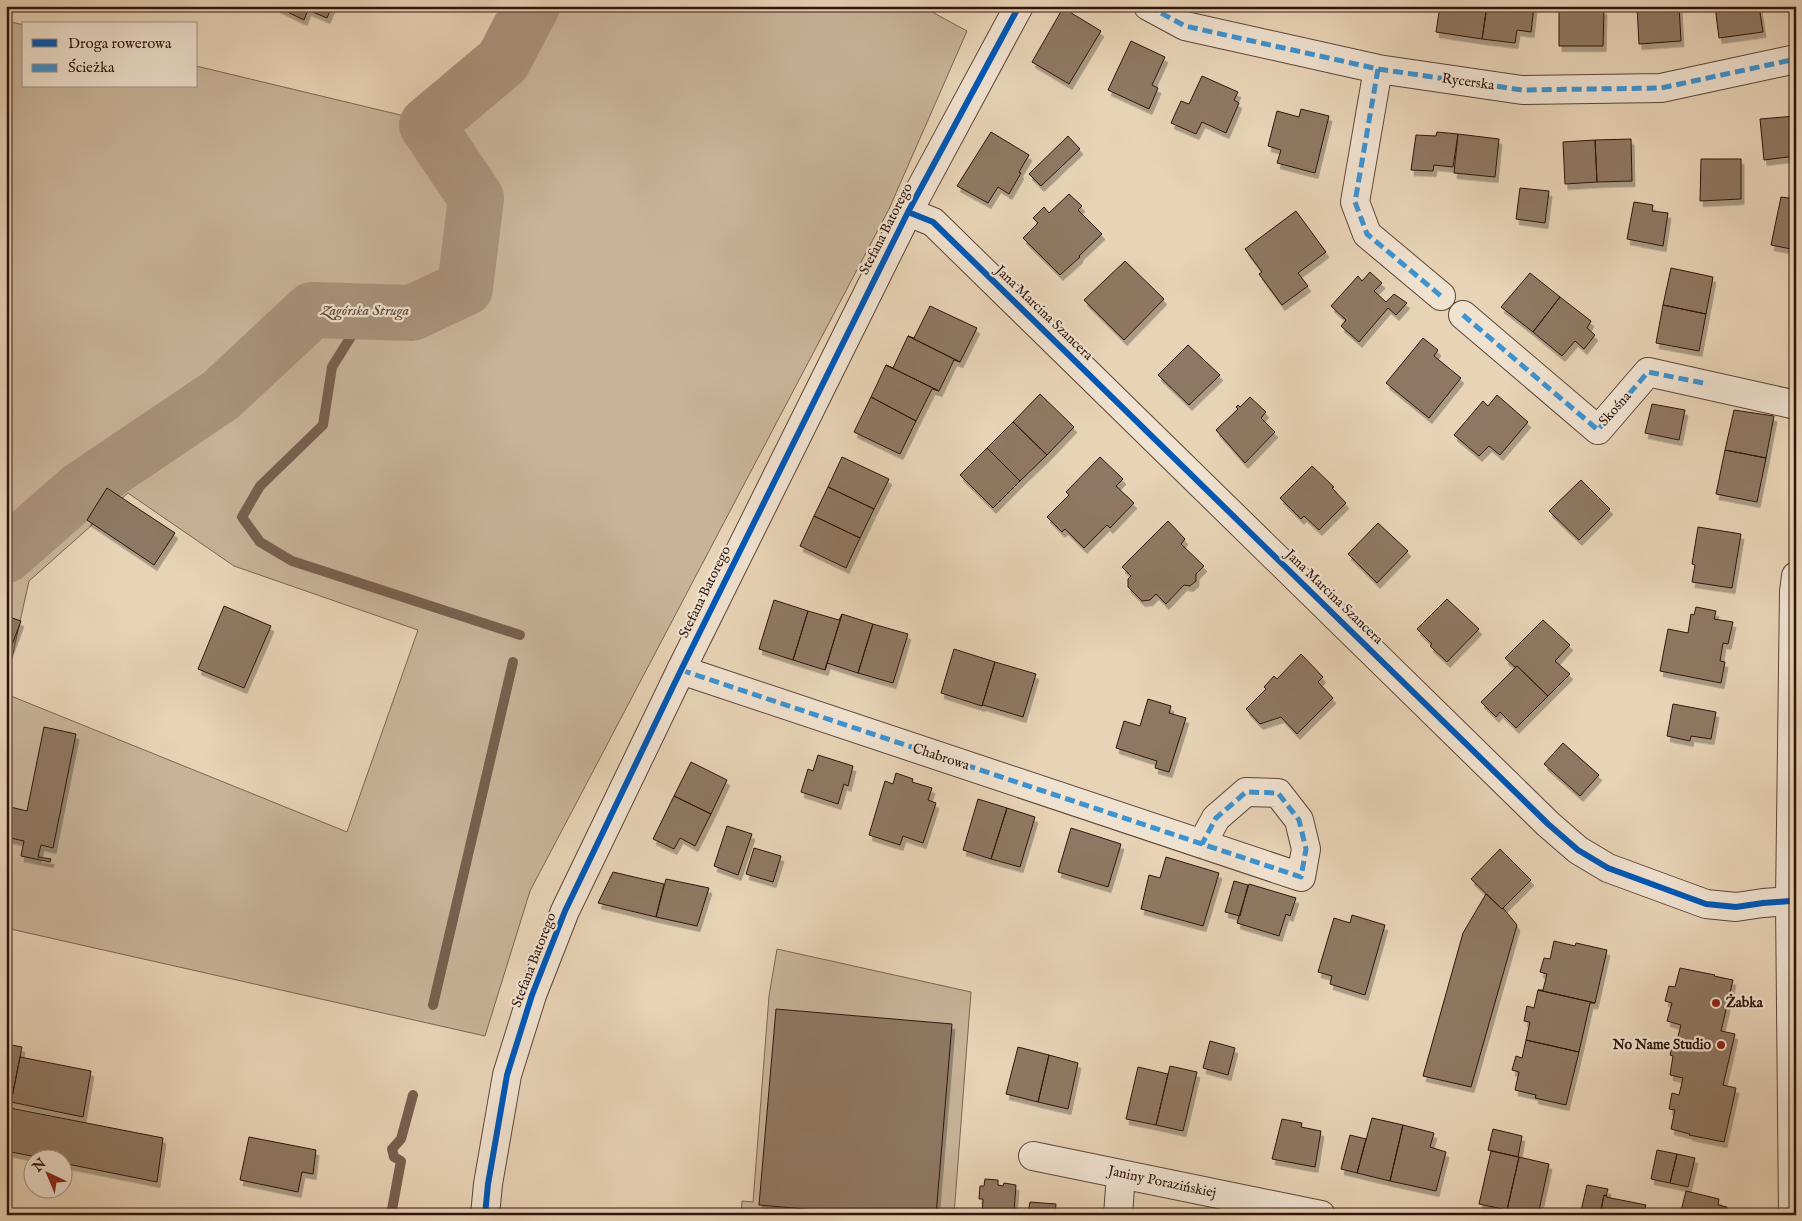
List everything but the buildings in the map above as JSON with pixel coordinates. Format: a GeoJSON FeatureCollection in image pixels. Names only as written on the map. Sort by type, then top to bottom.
{"type":"FeatureCollection","features":[{"type":"Feature","properties":{"kind":"street","name":"Stefana Batorego"},"geometry":{"type":"LineString","coordinates":[[485,1215],[488,1184],[507,1075],[532,995],[565,911],[681,670],[908,212],[1019,6]]}},
{"type":"Feature","properties":{"kind":"street","name":"Rycerska"},"geometry":{"type":"LineString","coordinates":[[1148,6],[1185,26],[1378,69],[1522,90],[1661,88],[1796,59]]}},
{"type":"Feature","properties":{"kind":"street"},"geometry":{"type":"LineString","coordinates":[[1378,69],[1355,202],[1367,234],[1441,296]]}},
{"type":"Feature","properties":{"kind":"street","name":"Jana Marcina Szancera"},"geometry":{"type":"LineString","coordinates":[[908,212],[933,222],[1548,824],[1578,850],[1608,868],[1658,888],[1706,904],[1736,907],[1763,902],[1790,901]]}},
{"type":"Feature","properties":{"kind":"street","name":"Skośna"},"geometry":{"type":"LineString","coordinates":[[1464,315],[1598,430],[1648,372],[1796,405]]}},
{"type":"Feature","properties":{"kind":"street"},"geometry":{"type":"LineString","coordinates":[[1793,1215],[1790,901],[1794,590],[1796,576]]}},
{"type":"Feature","properties":{"kind":"street","name":"Chabrowa"},"geometry":{"type":"LineString","coordinates":[[681,670],[1202,844]]}},
{"type":"Feature","properties":{"kind":"street","name":"Janiny Porazińskiej"},"geometry":{"type":"LineString","coordinates":[[1033,1156],[1321,1215]]}},
{"type":"Feature","properties":{"kind":"street"},"geometry":{"type":"LineString","coordinates":[[1118,1215],[1122,1174]]}},
{"type":"Feature","properties":{"kind":"shaded area"},"geometry":{"type":"Polygon","coordinates":[[[518,6],[872,6],[882,12],[885,6],[921,6],[967,31],[889,209],[530,891],[485,1036],[6,928],[6,694],[347,832],[418,630],[234,566],[128,493],[29,581],[6,685],[6,21],[22,25],[22,88],[198,88],[198,66],[413,118],[518,6]]]}},
{"type":"Feature","properties":{"kind":"shaded area"},"geometry":{"type":"Polygon","coordinates":[[[777,949],[971,992],[954,1215],[741,1215],[742,1201],[753,1202],[769,996],[777,949]]]}},
{"type":"Feature","properties":{"kind":"waterway","name":"Zagórska Struga"},"geometry":{"type":"LineString","coordinates":[[6,555],[80,490],[221,395],[312,310],[412,313],[465,288],[476,198],[427,125],[503,61],[532,6]]}},
{"type":"Feature","properties":{"kind":"waterway"},"geometry":{"type":"LineString","coordinates":[[367,311],[332,367],[323,425],[260,486],[242,517],[260,542],[292,561],[520,635]]}},
{"type":"Feature","properties":{"kind":"waterway"},"geometry":{"type":"LineString","coordinates":[[433,1005],[513,662]]}},
{"type":"Feature","properties":{"kind":"waterway"},"geometry":{"type":"LineString","coordinates":[[391,1215],[401,1161],[394,1157],[392,1149],[401,1139],[413,1095]]}},
{"type":"Feature","properties":{"kind":"marked path"},"geometry":{"type":"LineString","coordinates":[[1148,6],[1185,26],[1378,69],[1522,90],[1661,88],[1796,59]]}},
{"type":"Feature","properties":{"kind":"marked path"},"geometry":{"type":"LineString","coordinates":[[1378,69],[1355,202],[1367,234],[1441,296]]}},
{"type":"Feature","properties":{"kind":"marked path"},"geometry":{"type":"LineString","coordinates":[[1463,315],[1598,430],[1648,372],[1708,384]]}},
{"type":"Feature","properties":{"kind":"marked path"},"geometry":{"type":"LineString","coordinates":[[681,670],[1301,877],[1306,849],[1299,820],[1278,793],[1246,792],[1216,818],[1202,844]]}},
{"type":"Feature","properties":{"kind":"marked path"},"geometry":{"type":"LineString","coordinates":[[1791,789],[1796,790]]}},
{"type":"Feature","properties":{"kind":"cycle path"},"geometry":{"type":"LineString","coordinates":[[485,1215],[488,1184],[507,1075],[532,995],[565,911],[681,670],[908,212],[1019,6]]}},
{"type":"Feature","properties":{"kind":"cycle path"},"geometry":{"type":"LineString","coordinates":[[908,212],[933,222],[1548,824],[1578,850],[1608,868],[1706,904],[1736,907],[1790,901]]}},
{"type":"Feature","properties":{"kind":"place","name":"Żabka"},"geometry":{"type":"Point","coordinates":[1716,1003]}},
{"type":"Feature","properties":{"kind":"place","name":"No Name Studio"},"geometry":{"type":"Point","coordinates":[1721,1045]}}]}
